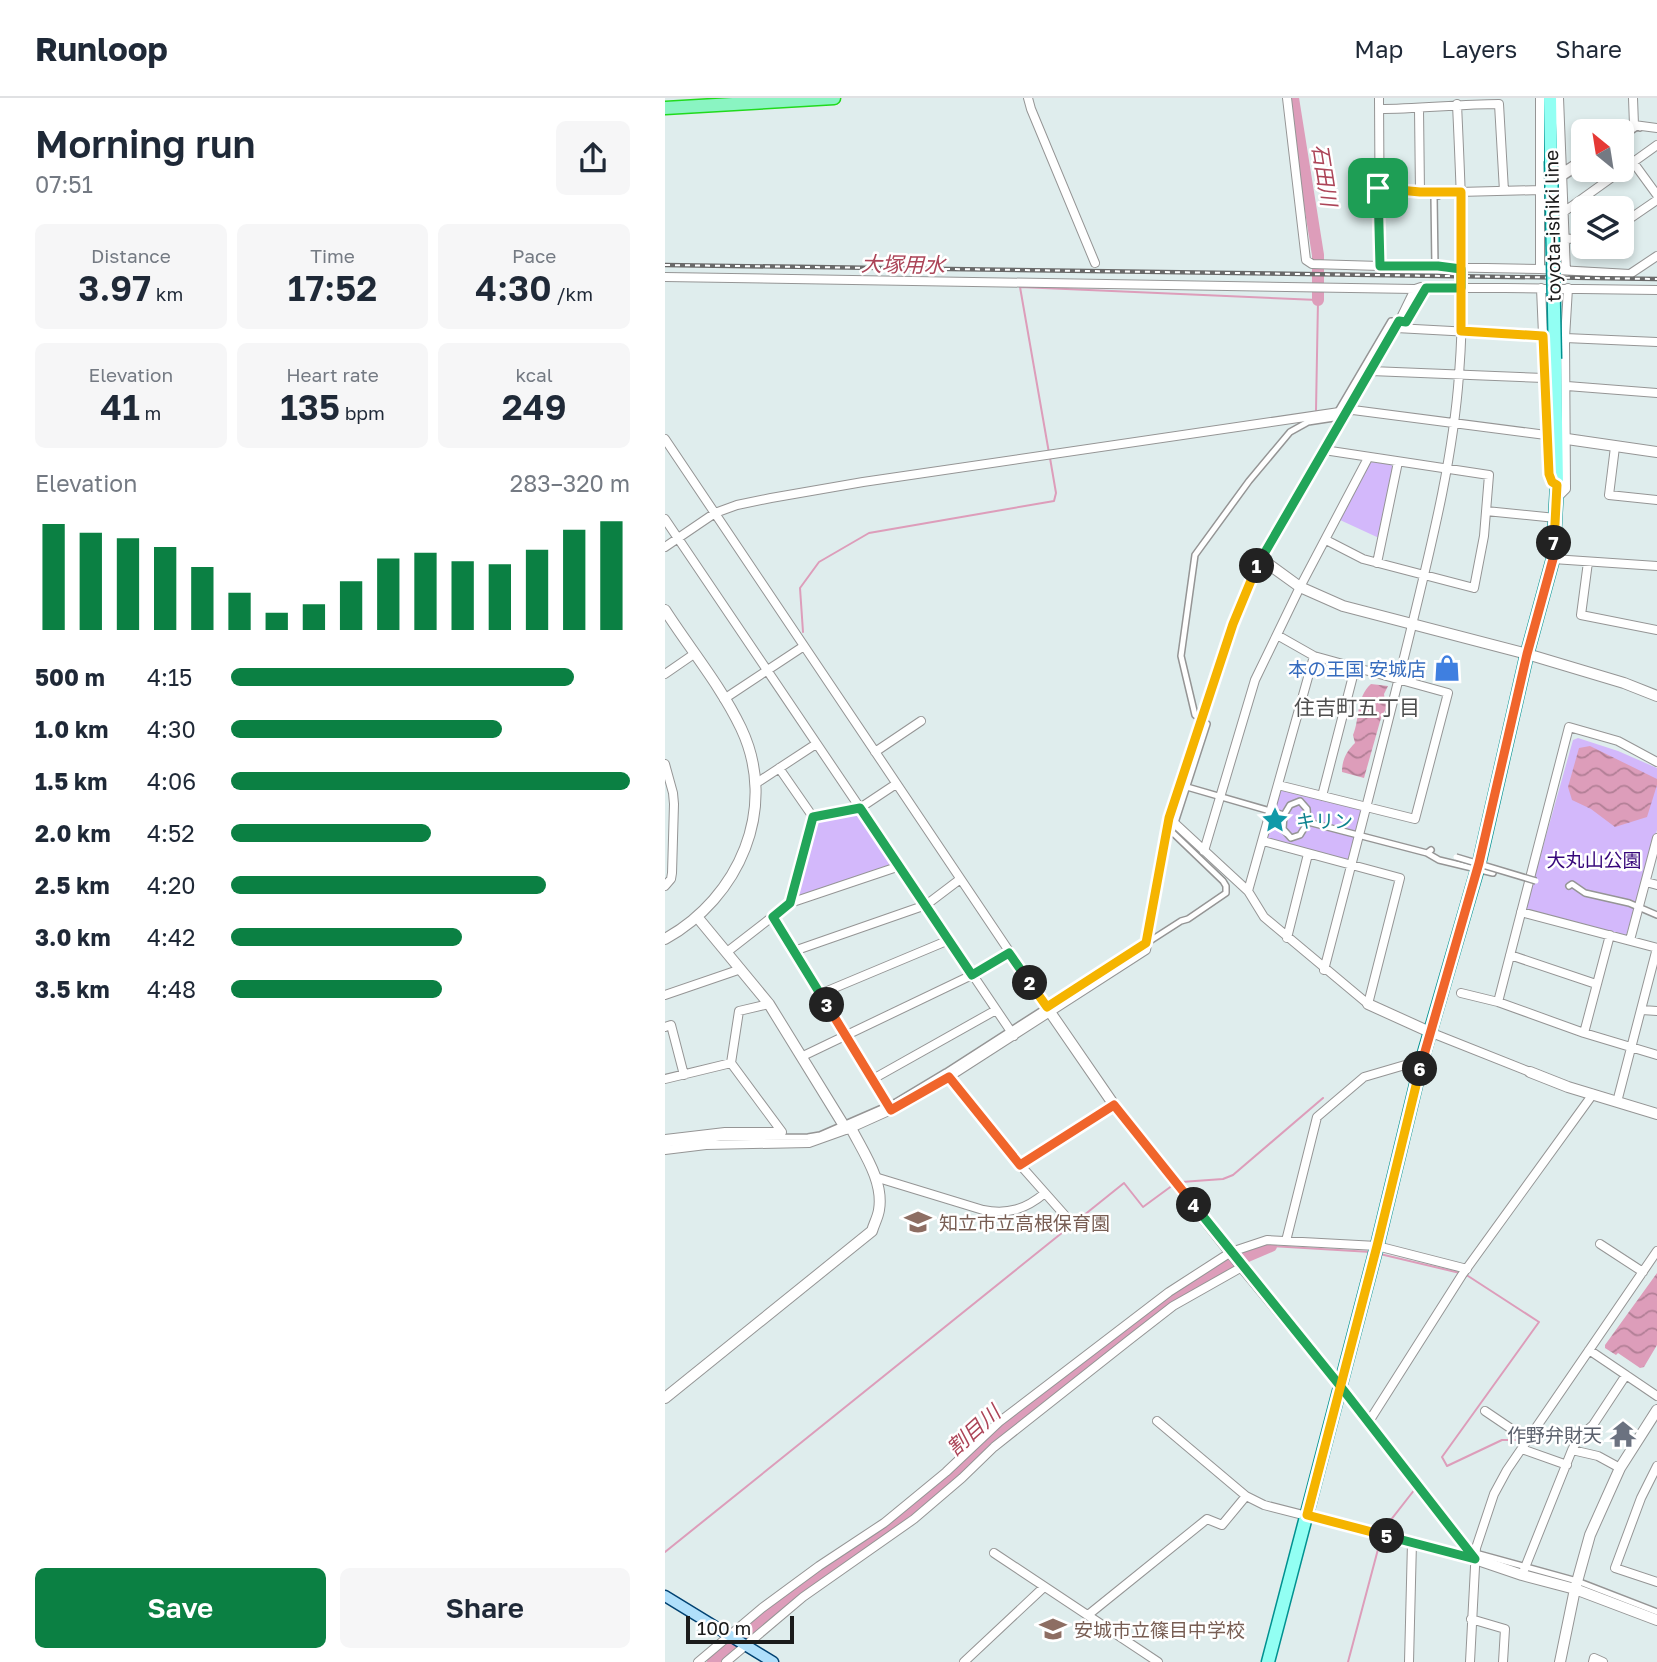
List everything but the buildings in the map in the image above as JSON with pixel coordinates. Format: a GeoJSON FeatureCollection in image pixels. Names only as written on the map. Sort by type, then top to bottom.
{"type":"FeatureCollection","features":[{"type":"Feature","properties":{"kind":"highway"},"geometry":{"type":"LineString","coordinates":[[665,108],[834,98]]}},
{"type":"Feature","properties":{"kind":"main road","name":"toyota-ishiki line"},"geometry":{"type":"LineString","coordinates":[[1268,1662],[1376,1251],[1422,1060],[1477,871],[1527,654],[1553,559],[1556,491],[1550,98]]}},
{"type":"Feature","properties":{"kind":"main road"},"geometry":{"type":"LineString","coordinates":[[665,1596],[773,1662]]}},
{"type":"Feature","properties":{"kind":"street"},"geometry":{"type":"LineString","coordinates":[[1028,98],[1095,263]]}},
{"type":"Feature","properties":{"kind":"street"},"geometry":{"type":"LineString","coordinates":[[1287,98],[1306,260],[1312,264],[1541,269],[1630,274],[1657,256]]}},
{"type":"Feature","properties":{"kind":"street"},"geometry":{"type":"LineString","coordinates":[[1379,98],[1380,266]]}},
{"type":"Feature","properties":{"kind":"street"},"geometry":{"type":"LineString","coordinates":[[1540,98],[1541,269]]}},
{"type":"Feature","properties":{"kind":"street"},"geometry":{"type":"LineString","coordinates":[[1559,98],[1566,272]]}},
{"type":"Feature","properties":{"kind":"street"},"geometry":{"type":"LineString","coordinates":[[1633,98],[1634,119]]}},
{"type":"Feature","properties":{"kind":"street"},"geometry":{"type":"LineString","coordinates":[[1379,108],[1419,109],[1457,104],[1499,104],[1504,191]]}},
{"type":"Feature","properties":{"kind":"street"},"geometry":{"type":"LineString","coordinates":[[1324,970],[1400,679],[1447,469],[1459,375],[1461,331],[1461,194],[1457,104]]}},
{"type":"Feature","properties":{"kind":"street"},"geometry":{"type":"LineString","coordinates":[[1419,109],[1420,192]]}},
{"type":"Feature","properties":{"kind":"street"},"geometry":{"type":"LineString","coordinates":[[1635,125],[1657,130]]}},
{"type":"Feature","properties":{"kind":"street"},"geometry":{"type":"LineString","coordinates":[[1635,128],[1657,130]]}},
{"type":"Feature","properties":{"kind":"street"},"geometry":{"type":"LineString","coordinates":[[1635,161],[1657,145]]}},
{"type":"Feature","properties":{"kind":"street"},"geometry":{"type":"LineString","coordinates":[[1634,215],[1657,198],[1635,165]]}},
{"type":"Feature","properties":{"kind":"street"},"geometry":{"type":"LineString","coordinates":[[1562,176],[1571,169]]}},
{"type":"Feature","properties":{"kind":"street"},"geometry":{"type":"LineString","coordinates":[[1562,176],[1571,171]]}},
{"type":"Feature","properties":{"kind":"street"},"geometry":{"type":"LineString","coordinates":[[1565,211],[1605,182]]}},
{"type":"Feature","properties":{"kind":"street"},"geometry":{"type":"LineString","coordinates":[[1378,188],[1461,194],[1541,192]]}},
{"type":"Feature","properties":{"kind":"street"},"geometry":{"type":"LineString","coordinates":[[1435,266],[1434,197],[1504,191],[1541,192]]}},
{"type":"Feature","properties":{"kind":"street"},"geometry":{"type":"LineString","coordinates":[[1566,239],[1571,239]]}},
{"type":"Feature","properties":{"kind":"street"},"geometry":{"type":"LineString","coordinates":[[665,277],[1327,288],[1657,290]]}},
{"type":"Feature","properties":{"kind":"street"},"geometry":{"type":"LineString","coordinates":[[1397,325],[1406,322],[1426,288]]}},
{"type":"Feature","properties":{"kind":"street"},"geometry":{"type":"LineString","coordinates":[[1541,288],[1546,435],[1549,474],[1556,491],[1566,489],[1565,338],[1568,288]]}},
{"type":"Feature","properties":{"kind":"street"},"geometry":{"type":"LineString","coordinates":[[1146,943],[1226,893],[1223,881],[1172,832],[1172,820],[1187,787],[1206,724],[1195,715],[1181,656],[1195,555],[1249,481],[1290,432],[1308,422],[1334,418],[1342,412],[1371,372],[1415,289]]}},
{"type":"Feature","properties":{"kind":"street"},"geometry":{"type":"LineString","coordinates":[[665,1150],[706,1145],[809,1143],[890,1108],[949,1077],[1048,1010],[1146,950],[1172,820],[1233,624],[1260,558],[1324,450],[1391,321],[1397,325],[1543,336]]}},
{"type":"Feature","properties":{"kind":"street"},"geometry":{"type":"LineString","coordinates":[[1565,338],[1657,342]]}},
{"type":"Feature","properties":{"kind":"street"},"geometry":{"type":"LineString","coordinates":[[1371,372],[1544,378]]}},
{"type":"Feature","properties":{"kind":"street"},"geometry":{"type":"LineString","coordinates":[[1567,386],[1657,393]]}},
{"type":"Feature","properties":{"kind":"street"},"geometry":{"type":"LineString","coordinates":[[665,547],[715,513],[737,505],[863,482],[1353,410],[1546,435]]}},
{"type":"Feature","properties":{"kind":"street"},"geometry":{"type":"LineString","coordinates":[[665,439],[959,880],[1114,1105],[1341,1387],[1475,1559]]}},
{"type":"Feature","properties":{"kind":"street"},"geometry":{"type":"LineString","coordinates":[[1567,439],[1657,452]]}},
{"type":"Feature","properties":{"kind":"street"},"geometry":{"type":"LineString","coordinates":[[1615,447],[1609,495],[1657,500]]}},
{"type":"Feature","properties":{"kind":"street"},"geometry":{"type":"LineString","coordinates":[[1324,450],[1489,475],[1474,587],[1377,564],[1326,540]]}},
{"type":"Feature","properties":{"kind":"street"},"geometry":{"type":"LineString","coordinates":[[1204,851],[1255,680],[1300,587],[1369,458]]}},
{"type":"Feature","properties":{"kind":"street"},"geometry":{"type":"LineString","coordinates":[[1377,564],[1398,462]]}},
{"type":"Feature","properties":{"kind":"street"},"geometry":{"type":"LineString","coordinates":[[1486,511],[1556,517]]}},
{"type":"Feature","properties":{"kind":"street"},"geometry":{"type":"LineString","coordinates":[[665,519],[1012,1034]]}},
{"type":"Feature","properties":{"kind":"street"},"geometry":{"type":"LineString","coordinates":[[1260,558],[1300,587],[1343,606],[1527,654],[1624,683],[1657,696]]}},
{"type":"Feature","properties":{"kind":"street"},"geometry":{"type":"LineString","coordinates":[[1553,559],[1657,566]]}},
{"type":"Feature","properties":{"kind":"street"},"geometry":{"type":"LineString","coordinates":[[1588,562],[1581,615],[1657,630]]}},
{"type":"Feature","properties":{"kind":"street"},"geometry":{"type":"LineString","coordinates":[[665,610],[742,730],[750,754],[755,784],[753,823],[736,870],[720,894],[698,918],[665,939]]}},
{"type":"Feature","properties":{"kind":"street"},"geometry":{"type":"LineString","coordinates":[[1277,635],[1314,656],[1448,693],[1415,819],[1278,785]]}},
{"type":"Feature","properties":{"kind":"street"},"geometry":{"type":"LineString","coordinates":[[724,699],[804,646]]}},
{"type":"Feature","properties":{"kind":"street"},"geometry":{"type":"LineString","coordinates":[[665,674],[694,654]]}},
{"type":"Feature","properties":{"kind":"street"},"geometry":{"type":"LineString","coordinates":[[1248,891],[1314,656]]}},
{"type":"Feature","properties":{"kind":"street"},"geometry":{"type":"LineString","coordinates":[[1322,796],[1355,668]]}},
{"type":"Feature","properties":{"kind":"street"},"geometry":{"type":"LineString","coordinates":[[875,752],[921,721]]}},
{"type":"Feature","properties":{"kind":"street"},"geometry":{"type":"LineString","coordinates":[[1498,1002],[1569,727],[1618,741],[1657,762]]}},
{"type":"Feature","properties":{"kind":"street"},"geometry":{"type":"LineString","coordinates":[[755,784],[816,744]]}},
{"type":"Feature","properties":{"kind":"street"},"geometry":{"type":"LineString","coordinates":[[665,764],[673,793],[674,827],[671,879],[665,887]]}},
{"type":"Feature","properties":{"kind":"street"},"geometry":{"type":"LineString","coordinates":[[779,768],[813,817],[790,903]]}},
{"type":"Feature","properties":{"kind":"street"},"geometry":{"type":"LineString","coordinates":[[813,817],[860,808],[896,784]]}},
{"type":"Feature","properties":{"kind":"street"},"geometry":{"type":"LineString","coordinates":[[1187,787],[1284,815]]}},
{"type":"Feature","properties":{"kind":"street"},"geometry":{"type":"LineString","coordinates":[[1300,801],[1307,808],[1308,822],[1300,835],[1291,838],[1283,829],[1284,815],[1290,804],[1300,801]]}},
{"type":"Feature","properties":{"kind":"street"},"geometry":{"type":"LineString","coordinates":[[1172,820],[1248,891],[1264,918],[1368,1004],[1530,1072],[1657,1114]]}},
{"type":"Feature","properties":{"kind":"street"},"geometry":{"type":"LineString","coordinates":[[1308,822],[1359,837],[1408,846],[1429,852],[1439,860],[1493,873]]}},
{"type":"Feature","properties":{"kind":"street"},"geometry":{"type":"LineString","coordinates":[[1630,940],[1657,838]]}},
{"type":"Feature","properties":{"kind":"street"},"geometry":{"type":"LineString","coordinates":[[1263,841],[1400,878],[1368,1004]]}},
{"type":"Feature","properties":{"kind":"street"},"geometry":{"type":"LineString","coordinates":[[1287,937],[1308,854]]}},
{"type":"Feature","properties":{"kind":"street"},"geometry":{"type":"LineString","coordinates":[[1456,858],[1536,881]]}},
{"type":"Feature","properties":{"kind":"street"},"geometry":{"type":"LineString","coordinates":[[727,952],[790,903],[899,866]]}},
{"type":"Feature","properties":{"kind":"street"},"geometry":{"type":"LineString","coordinates":[[795,951],[926,905],[959,880]]}},
{"type":"Feature","properties":{"kind":"street"},"geometry":{"type":"LineString","coordinates":[[1646,882],[1657,885]]}},
{"type":"Feature","properties":{"kind":"street"},"geometry":{"type":"LineString","coordinates":[[1569,886],[1572,884],[1585,893],[1629,903],[1657,915]]}},
{"type":"Feature","properties":{"kind":"street"},"geometry":{"type":"LineString","coordinates":[[1521,912],[1657,948],[1617,1102]]}},
{"type":"Feature","properties":{"kind":"street"},"geometry":{"type":"LineString","coordinates":[[773,917],[890,1108]]}},
{"type":"Feature","properties":{"kind":"street"},"geometry":{"type":"LineString","coordinates":[[665,1398],[872,1231],[879,1209],[875,1177],[803,1056],[769,1004],[698,918]]}},
{"type":"Feature","properties":{"kind":"street"},"geometry":{"type":"LineString","coordinates":[[1584,1034],[1610,934]]}},
{"type":"Feature","properties":{"kind":"street"},"geometry":{"type":"LineString","coordinates":[[820,994],[949,940]]}},
{"type":"Feature","properties":{"kind":"street"},"geometry":{"type":"LineString","coordinates":[[803,1056],[972,975],[1009,953]]}},
{"type":"Feature","properties":{"kind":"street"},"geometry":{"type":"LineString","coordinates":[[1510,955],[1597,984]]}},
{"type":"Feature","properties":{"kind":"street"},"geometry":{"type":"LineString","coordinates":[[665,995],[741,970]]}},
{"type":"Feature","properties":{"kind":"street"},"geometry":{"type":"LineString","coordinates":[[1461,993],[1498,1002],[1584,1034],[1657,1055]]}},
{"type":"Feature","properties":{"kind":"street"},"geometry":{"type":"LineString","coordinates":[[665,1142],[725,1132],[782,1132],[731,1063],[739,1011],[769,1004]]}},
{"type":"Feature","properties":{"kind":"street"},"geometry":{"type":"LineString","coordinates":[[873,1079],[996,1010]]}},
{"type":"Feature","properties":{"kind":"street"},"geometry":{"type":"LineString","coordinates":[[1642,1010],[1657,1011]]}},
{"type":"Feature","properties":{"kind":"street"},"geometry":{"type":"LineString","coordinates":[[665,1027],[671,1025],[684,1075]]}},
{"type":"Feature","properties":{"kind":"street"},"geometry":{"type":"LineString","coordinates":[[890,1108],[1012,1034]]}},
{"type":"Feature","properties":{"kind":"street"},"geometry":{"type":"LineString","coordinates":[[1286,1241],[1317,1117],[1364,1077],[1422,1060]]}},
{"type":"Feature","properties":{"kind":"street"},"geometry":{"type":"LineString","coordinates":[[665,1079],[731,1063]]}},
{"type":"Feature","properties":{"kind":"street"},"geometry":{"type":"LineString","coordinates":[[949,1077],[1020,1165],[1069,1220]]}},
{"type":"Feature","properties":{"kind":"street"},"geometry":{"type":"LineString","coordinates":[[1369,1423],[1464,1272],[1593,1094]]}},
{"type":"Feature","properties":{"kind":"street"},"geometry":{"type":"LineString","coordinates":[[1020,1165],[1114,1105]]}},
{"type":"Feature","properties":{"kind":"street"},"geometry":{"type":"LineString","coordinates":[[665,1142],[808,1137],[847,1127]]}},
{"type":"Feature","properties":{"kind":"street"},"geometry":{"type":"LineString","coordinates":[[875,1177],[999,1213],[1031,1205],[1045,1194]]}},
{"type":"Feature","properties":{"kind":"street"},"geometry":{"type":"LineString","coordinates":[[698,1662],[781,1594],[884,1523],[1021,1406],[1169,1292],[1231,1252],[1267,1240],[1286,1241],[1376,1251],[1464,1272]]}},
{"type":"Feature","properties":{"kind":"street"},"geometry":{"type":"LineString","coordinates":[[1600,1244],[1643,1272]]}},
{"type":"Feature","properties":{"kind":"street"},"geometry":{"type":"LineString","coordinates":[[1470,1662],[1475,1559],[1494,1494],[1657,1251]]}},
{"type":"Feature","properties":{"kind":"street"},"geometry":{"type":"LineString","coordinates":[[726,1662],[822,1583],[914,1519],[994,1447],[1173,1306],[1241,1265]]}},
{"type":"Feature","properties":{"kind":"street"},"geometry":{"type":"LineString","coordinates":[[1589,1350],[1657,1396]]}},
{"type":"Feature","properties":{"kind":"street"},"geometry":{"type":"LineString","coordinates":[[1524,1570],[1572,1450],[1579,1437],[1593,1425],[1626,1375]]}},
{"type":"Feature","properties":{"kind":"street"},"geometry":{"type":"LineString","coordinates":[[1560,1662],[1576,1585],[1590,1535],[1620,1468],[1657,1410]]}},
{"type":"Feature","properties":{"kind":"street"},"geometry":{"type":"LineString","coordinates":[[1485,1411],[1516,1432],[1531,1436]]}},
{"type":"Feature","properties":{"kind":"street"},"geometry":{"type":"LineString","coordinates":[[1157,1421],[1246,1496],[1265,1505],[1524,1570],[1657,1612]]}},
{"type":"Feature","properties":{"kind":"street"},"geometry":{"type":"LineString","coordinates":[[1522,1449],[1567,1465]]}},
{"type":"Feature","properties":{"kind":"street"},"geometry":{"type":"LineString","coordinates":[[1572,1450],[1598,1455],[1620,1468]]}},
{"type":"Feature","properties":{"kind":"street"},"geometry":{"type":"LineString","coordinates":[[1657,1466],[1654,1481],[1640,1498],[1615,1568],[1657,1582]]}},
{"type":"Feature","properties":{"kind":"street"},"geometry":{"type":"LineString","coordinates":[[1088,1615],[1207,1519],[1222,1525],[1246,1496]]}},
{"type":"Feature","properties":{"kind":"street"},"geometry":{"type":"LineString","coordinates":[[1409,1662],[1412,1542]]}},
{"type":"Feature","properties":{"kind":"street"},"geometry":{"type":"LineString","coordinates":[[994,1553],[1158,1662]]}},
{"type":"Feature","properties":{"kind":"street"},"geometry":{"type":"LineString","coordinates":[[1576,1585],[1657,1620]]}},
{"type":"Feature","properties":{"kind":"street"},"geometry":{"type":"LineString","coordinates":[[964,1662],[1044,1587]]}},
{"type":"Feature","properties":{"kind":"street"},"geometry":{"type":"LineString","coordinates":[[1471,1619],[1505,1629],[1503,1662]]}},
{"type":"Feature","properties":{"kind":"street"},"geometry":{"type":"LineString","coordinates":[[1593,1662],[1594,1658],[1603,1662]]}},
{"type":"Feature","properties":{"kind":"green space"},"geometry":{"type":"Polygon","coordinates":[[[1370,463],[1391,464],[1393,467],[1379,538],[1340,520],[1370,463]]]}},
{"type":"Feature","properties":{"kind":"green space","name":"大丸山公園"},"geometry":{"type":"Polygon","coordinates":[[[1578,738],[1657,768],[1657,830],[1626,936],[1528,910],[1526,907],[1573,740],[1578,738]]]}},
{"type":"Feature","properties":{"kind":"green space"},"geometry":{"type":"Polygon","coordinates":[[[1281,789],[1361,810],[1350,859],[1267,837],[1281,789]]]}},
{"type":"Feature","properties":{"kind":"green space"},"geometry":{"type":"Polygon","coordinates":[[[858,812],[892,860],[890,866],[799,897],[795,892],[814,822],[858,812]]]}},
{"type":"Feature","properties":{"kind":"water"},"geometry":{"type":"Polygon","coordinates":[[[1371,684],[1388,686],[1384,694],[1388,705],[1381,718],[1364,778],[1342,772],[1342,767],[1345,756],[1355,743],[1353,735],[1361,702],[1371,684]]]}},
{"type":"Feature","properties":{"kind":"water"},"geometry":{"type":"Polygon","coordinates":[[[1590,746],[1657,779],[1647,817],[1615,827],[1591,809],[1572,800],[1568,787],[1579,748],[1590,746]]]}},
{"type":"Feature","properties":{"kind":"water"},"geometry":{"type":"Polygon","coordinates":[[[1657,1273],[1657,1345],[1644,1367],[1640,1368],[1618,1353],[1616,1355],[1605,1348],[1605,1345],[1657,1273]]]}},
{"type":"Feature","properties":{"kind":"waterway","name":"石田川"},"geometry":{"type":"LineString","coordinates":[[1293,98],[1318,255],[1318,300]]}},
{"type":"Feature","properties":{"kind":"waterway"},"geometry":{"type":"LineString","coordinates":[[1049,453],[1020,287],[1318,300],[1316,410]]}},
{"type":"Feature","properties":{"kind":"waterway"},"geometry":{"type":"LineString","coordinates":[[803,632],[800,588],[819,562],[869,533],[1054,501],[1056,493],[1050,458]]}},
{"type":"Feature","properties":{"kind":"waterway"},"geometry":{"type":"LineString","coordinates":[[1181,1182],[1223,1179],[1233,1175],[1323,1098]]}},
{"type":"Feature","properties":{"kind":"waterway"},"geometry":{"type":"LineString","coordinates":[[665,1552],[1124,1183],[1143,1207],[1173,1185]]}},
{"type":"Feature","properties":{"kind":"waterway"},"geometry":{"type":"LineString","coordinates":[[1271,1246],[1371,1252]]}},
{"type":"Feature","properties":{"kind":"waterway","name":"割目川"},"geometry":{"type":"LineString","coordinates":[[713,1662],[804,1587],[925,1498],[1013,1420],[1105,1347],[1201,1280],[1271,1246]]}},
{"type":"Feature","properties":{"kind":"waterway"},"geometry":{"type":"LineString","coordinates":[[1380,1254],[1460,1273]]}},
{"type":"Feature","properties":{"kind":"waterway"},"geometry":{"type":"LineString","coordinates":[[1465,1274],[1539,1322],[1442,1457],[1447,1466],[1502,1440],[1516,1440]]}},
{"type":"Feature","properties":{"kind":"waterway"},"geometry":{"type":"LineString","coordinates":[[1383,1530],[1415,1489]]}},
{"type":"Feature","properties":{"kind":"waterway"},"geometry":{"type":"LineString","coordinates":[[1348,1662],[1381,1538]]}},
{"type":"Feature","properties":{"kind":"railway"},"geometry":{"type":"LineString","coordinates":[[665,265],[1657,279]]}},
{"type":"Feature","properties":{"kind":"place","name":"本の王国 安城店"},"geometry":{"type":"Point","coordinates":[1447,668]}},
{"type":"Feature","properties":{"kind":"place","name":"キリン"},"geometry":{"type":"Point","coordinates":[1275,820]}},
{"type":"Feature","properties":{"kind":"place","name":"知立市立高根保育園"},"geometry":{"type":"Point","coordinates":[918,1222]}},
{"type":"Feature","properties":{"kind":"place","name":"作野弁財天"},"geometry":{"type":"Point","coordinates":[1623,1434]}},
{"type":"Feature","properties":{"kind":"place","name":"安城市立篠目中学校"},"geometry":{"type":"Point","coordinates":[1053,1629]}},
{"type":"Feature","properties":{"kind":"district","name":"住吉町五丁目"},"geometry":{"type":"Point","coordinates":[1357,707]}},
{"type":"Feature","properties":{"kind":"route"},"geometry":{"type":"LineString","coordinates":[[1378,188],[1380,266],[1438,266],[1461,269],[1461,288],[1426,288],[1406,322],[1399,321],[1260,558],[1233,624],[1169,818],[1146,943],[1047,1007],[1009,953],[972,975],[860,808],[813,817],[790,903],[773,917],[891,1110],[949,1077],[1020,1165],[1114,1105],[1341,1387],[1475,1559],[1307,1515],[1322,1453],[1341,1387],[1377,1246],[1422,1060],[1432,1033],[1479,863],[1527,654],[1553,559],[1556,517],[1557,485],[1552,482],[1549,474],[1546,435],[1543,336],[1461,331],[1462,277],[1461,192],[1378,188]]}},
{"type":"Feature","properties":{"kind":"water label","name":"大塚用水"},"geometry":{"type":"Point","coordinates":[903,264]}}]}
